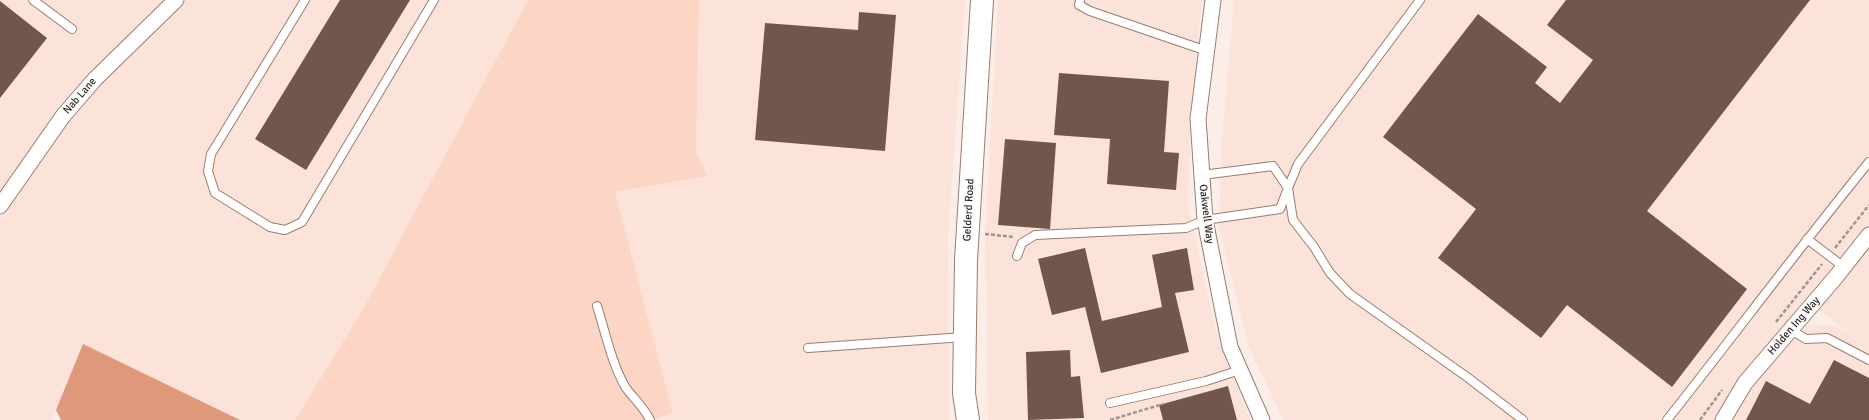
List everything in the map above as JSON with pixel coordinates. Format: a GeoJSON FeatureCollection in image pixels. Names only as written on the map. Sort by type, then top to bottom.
{"type":"FeatureCollection","features":[{"type":"Feature","properties":{"kind":"main road","name":"Gelderd Road"},"geometry":{"type":"LineString","coordinates":[[968,420],[964,393],[968,233],[982,0]]}},
{"type":"Feature","properties":{"kind":"street","name":"Nab Lane"},"geometry":{"type":"LineString","coordinates":[[0,206],[63,116],[95,79],[176,0]]}},
{"type":"Feature","properties":{"kind":"street","name":"Oakwell Way"},"geometry":{"type":"LineString","coordinates":[[1213,0],[1198,119],[1205,220],[1230,347],[1262,420]]}},
{"type":"Feature","properties":{"kind":"street","name":"Holden Ing Way"},"geometry":{"type":"LineString","coordinates":[[1723,420],[1746,383],[1868,238]]}},
{"type":"Feature","properties":{"kind":"lane"},"geometry":{"type":"LineString","coordinates":[[33,0],[72,29]]}},
{"type":"Feature","properties":{"kind":"lane"},"geometry":{"type":"LineString","coordinates":[[305,0],[211,154],[208,171],[215,193],[270,227],[285,230],[302,222],[434,0]]}},
{"type":"Feature","properties":{"kind":"lane"},"geometry":{"type":"LineString","coordinates":[[1080,0],[1079,5],[1090,11],[1207,51]]}},
{"type":"Feature","properties":{"kind":"lane"},"geometry":{"type":"LineString","coordinates":[[1017,256],[1022,243],[1035,235],[1186,228],[1205,220],[1280,209],[1298,164],[1420,0]]}},
{"type":"Feature","properties":{"kind":"lane"},"geometry":{"type":"LineString","coordinates":[[1667,420],[1776,282],[1807,239],[1869,162]]}},
{"type":"Feature","properties":{"kind":"lane"},"geometry":{"type":"LineString","coordinates":[[1202,175],[1273,166],[1288,188],[1293,220],[1314,247],[1330,273],[1350,294],[1467,377],[1523,420]]}},
{"type":"Feature","properties":{"kind":"lane"},"geometry":{"type":"LineString","coordinates":[[1807,239],[1844,267]]}},
{"type":"Feature","properties":{"kind":"lane"},"geometry":{"type":"LineString","coordinates":[[597,306],[618,372],[627,388],[643,407],[650,420]]}},
{"type":"Feature","properties":{"kind":"lane"},"geometry":{"type":"LineString","coordinates":[[1791,330],[1806,339],[1827,338],[1869,360]]}},
{"type":"Feature","properties":{"kind":"lane"},"geometry":{"type":"LineString","coordinates":[[808,348],[965,337]]}},
{"type":"Feature","properties":{"kind":"lane"},"geometry":{"type":"LineString","coordinates":[[1110,403],[1206,381],[1240,370]]}},
{"type":"Feature","properties":{"kind":"path"},"geometry":{"type":"LineString","coordinates":[[1773,325],[1869,205]]}},
{"type":"Feature","properties":{"kind":"path"},"geometry":{"type":"LineString","coordinates":[[968,233],[1030,238]]}},
{"type":"Feature","properties":{"kind":"path"},"geometry":{"type":"LineString","coordinates":[[1700,420],[1724,388]]}},
{"type":"Feature","properties":{"kind":"shaded area"},"geometry":{"type":"Polygon","coordinates":[[[0,0],[530,0],[363,309],[295,420],[240,420],[83,344],[52,420],[0,420],[0,0]]]}},
{"type":"Feature","properties":{"kind":"shaded area"},"geometry":{"type":"Polygon","coordinates":[[[528,0],[699,0],[696,151],[707,176],[615,192],[673,413],[650,420],[295,420],[363,309],[528,0]]]}},
{"type":"Feature","properties":{"kind":"shaded area"},"geometry":{"type":"Polygon","coordinates":[[[699,0],[965,0],[948,236],[949,420],[650,420],[673,413],[615,192],[707,176],[696,151],[699,0]]]}},
{"type":"Feature","properties":{"kind":"shaded area"},"geometry":{"type":"Polygon","coordinates":[[[998,0],[1202,0],[1191,108],[1188,204],[1217,336],[1250,420],[988,420],[985,234],[998,0]]]}},
{"type":"Feature","properties":{"kind":"shaded area"},"geometry":{"type":"Polygon","coordinates":[[[1234,0],[1869,0],[1869,420],[1734,420],[1752,388],[1807,325],[1832,325],[1848,332],[1814,306],[1725,420],[1283,420],[1248,345],[1219,227],[1222,140],[1234,0]]]}},
{"type":"Feature","properties":{"kind":"shaded area"},"geometry":{"type":"Polygon","coordinates":[[[83,344],[240,420],[61,420],[56,410],[83,344]]]}},
{"type":"Feature","properties":{"kind":"building"},"geometry":{"type":"Polygon","coordinates":[[[340,0],[410,0],[306,170],[255,139],[340,0]]]}},
{"type":"Feature","properties":{"kind":"building"},"geometry":{"type":"Polygon","coordinates":[[[1566,0],[1810,0],[1647,211],[1747,289],[1672,387],[1567,305],[1541,338],[1438,258],[1476,209],[1383,137],[1478,14],[1547,67],[1535,83],[1560,103],[1593,60],[1547,25],[1566,0]]]}},
{"type":"Feature","properties":{"kind":"building"},"geometry":{"type":"Polygon","coordinates":[[[0,1],[47,38],[0,98],[0,1]]]}},
{"type":"Feature","properties":{"kind":"building"},"geometry":{"type":"Polygon","coordinates":[[[859,12],[896,15],[885,151],[755,140],[765,23],[858,30],[859,12]]]}},
{"type":"Feature","properties":{"kind":"building"},"geometry":{"type":"Polygon","coordinates":[[[1059,73],[1169,81],[1164,152],[1179,153],[1176,190],[1107,184],[1110,139],[1054,135],[1059,73]]]}},
{"type":"Feature","properties":{"kind":"building"},"geometry":{"type":"Polygon","coordinates":[[[1005,139],[1056,143],[1050,229],[998,225],[1005,139]]]}},
{"type":"Feature","properties":{"kind":"building"},"geometry":{"type":"Polygon","coordinates":[[[1085,248],[1102,321],[1162,307],[1152,255],[1187,248],[1194,290],[1175,293],[1189,352],[1101,373],[1085,307],[1052,315],[1038,259],[1085,248]]]}},
{"type":"Feature","properties":{"kind":"building"},"geometry":{"type":"Polygon","coordinates":[[[1070,350],[1071,377],[1080,376],[1084,418],[1028,420],[1026,352],[1070,350]]]}},
{"type":"Feature","properties":{"kind":"building"},"geometry":{"type":"Polygon","coordinates":[[[1834,360],[1869,378],[1869,420],[1746,420],[1766,381],[1810,404],[1834,360]]]}},
{"type":"Feature","properties":{"kind":"building"},"geometry":{"type":"Polygon","coordinates":[[[1228,386],[1237,420],[1163,420],[1159,405],[1228,386]]]}}]}
